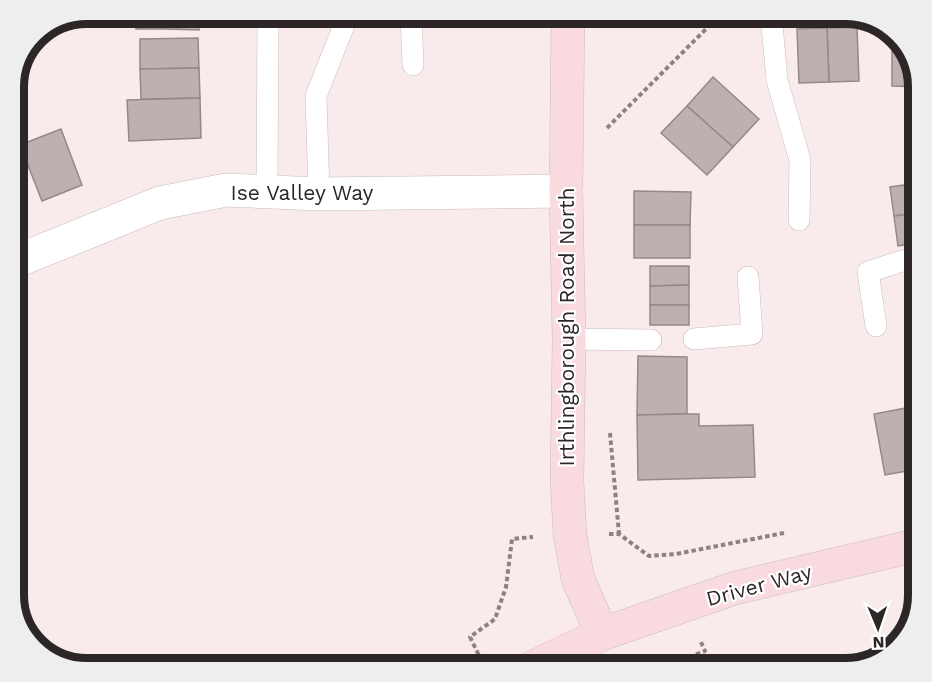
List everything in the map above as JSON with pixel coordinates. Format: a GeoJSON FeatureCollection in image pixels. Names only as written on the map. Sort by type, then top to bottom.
{"type":"FeatureCollection","features":[{"type":"Feature","properties":{"kind":"main road","name":"Irthlingborough Road North"},"geometry":{"type":"LineString","coordinates":[[568,24],[567,481],[570,535],[578,579],[602,634]]}},
{"type":"Feature","properties":{"kind":"main road","name":"Driver Way"},"geometry":{"type":"LineString","coordinates":[[553,658],[602,634],[735,588],[908,547]]}},
{"type":"Feature","properties":{"kind":"street","name":"Ise Valley Way"},"geometry":{"type":"LineString","coordinates":[[24,258],[160,203],[226,190],[319,194],[566,191]]}},
{"type":"Feature","properties":{"kind":"lane"},"geometry":{"type":"LineString","coordinates":[[267,191],[268,24]]}},
{"type":"Feature","properties":{"kind":"lane"},"geometry":{"type":"LineString","coordinates":[[319,194],[316,96],[344,24]]}},
{"type":"Feature","properties":{"kind":"lane"},"geometry":{"type":"LineString","coordinates":[[411,24],[413,65]]}},
{"type":"Feature","properties":{"kind":"lane"},"geometry":{"type":"LineString","coordinates":[[772,24],[777,80],[800,160],[799,220]]}},
{"type":"Feature","properties":{"kind":"lane"},"geometry":{"type":"LineString","coordinates":[[876,326],[867,272],[908,260]]}},
{"type":"Feature","properties":{"kind":"lane"},"geometry":{"type":"LineString","coordinates":[[694,339],[752,334],[748,277]]}},
{"type":"Feature","properties":{"kind":"lane"},"geometry":{"type":"LineString","coordinates":[[569,339],[651,340]]}},
{"type":"Feature","properties":{"kind":"path"},"geometry":{"type":"LineString","coordinates":[[604,131],[711,24]]}},
{"type":"Feature","properties":{"kind":"path"},"geometry":{"type":"LineString","coordinates":[[619,534],[649,556],[676,554],[785,533]]}},
{"type":"Feature","properties":{"kind":"path"},"geometry":{"type":"LineString","coordinates":[[480,658],[470,637],[495,620],[506,587],[513,539]]}},
{"type":"Feature","properties":{"kind":"path"},"geometry":{"type":"LineString","coordinates":[[688,658],[705,651]]}},
{"type":"Feature","properties":{"kind":"building"},"geometry":{"type":"Polygon","coordinates":[[[136,24],[168,24],[168,29],[136,29],[136,24]]]}},
{"type":"Feature","properties":{"kind":"building"},"geometry":{"type":"Polygon","coordinates":[[[168,24],[199,24],[199,30],[168,29],[168,24]]]}},
{"type":"Feature","properties":{"kind":"building"},"geometry":{"type":"Polygon","coordinates":[[[857,27],[859,81],[829,82],[827,28],[857,27]]]}},
{"type":"Feature","properties":{"kind":"building"},"geometry":{"type":"Polygon","coordinates":[[[827,28],[829,82],[799,83],[797,29],[827,28]]]}},
{"type":"Feature","properties":{"kind":"building"},"geometry":{"type":"Polygon","coordinates":[[[198,38],[199,68],[140,69],[140,39],[198,38]]]}},
{"type":"Feature","properties":{"kind":"building"},"geometry":{"type":"Polygon","coordinates":[[[892,46],[906,71],[908,87],[892,86],[892,46]]]}},
{"type":"Feature","properties":{"kind":"building"},"geometry":{"type":"Polygon","coordinates":[[[199,68],[200,98],[141,99],[140,69],[199,68]]]}},
{"type":"Feature","properties":{"kind":"building"},"geometry":{"type":"Polygon","coordinates":[[[713,77],[759,119],[733,147],[687,106],[713,77]]]}},
{"type":"Feature","properties":{"kind":"building"},"geometry":{"type":"Polygon","coordinates":[[[200,98],[201,138],[129,141],[127,100],[200,98]]]}},
{"type":"Feature","properties":{"kind":"building"},"geometry":{"type":"Polygon","coordinates":[[[687,106],[733,147],[707,175],[661,133],[687,106]]]}},
{"type":"Feature","properties":{"kind":"building"},"geometry":{"type":"Polygon","coordinates":[[[61,129],[82,185],[42,201],[24,155],[24,143],[61,129]]]}},
{"type":"Feature","properties":{"kind":"building"},"geometry":{"type":"Polygon","coordinates":[[[908,184],[908,214],[894,216],[890,187],[908,184]]]}},
{"type":"Feature","properties":{"kind":"building"},"geometry":{"type":"Polygon","coordinates":[[[634,191],[691,192],[690,225],[634,225],[634,191]]]}},
{"type":"Feature","properties":{"kind":"building"},"geometry":{"type":"Polygon","coordinates":[[[908,214],[908,244],[898,246],[894,216],[908,214]]]}},
{"type":"Feature","properties":{"kind":"building"},"geometry":{"type":"Polygon","coordinates":[[[634,225],[690,225],[690,258],[634,258],[634,225]]]}},
{"type":"Feature","properties":{"kind":"building"},"geometry":{"type":"Polygon","coordinates":[[[650,266],[689,266],[689,285],[650,286],[650,266]]]}},
{"type":"Feature","properties":{"kind":"building"},"geometry":{"type":"Polygon","coordinates":[[[689,285],[689,305],[650,305],[650,286],[689,285]]]}},
{"type":"Feature","properties":{"kind":"building"},"geometry":{"type":"Polygon","coordinates":[[[650,305],[689,305],[689,325],[650,325],[650,305]]]}},
{"type":"Feature","properties":{"kind":"building"},"geometry":{"type":"Polygon","coordinates":[[[638,356],[687,357],[687,414],[637,415],[638,356]]]}},
{"type":"Feature","properties":{"kind":"building"},"geometry":{"type":"Polygon","coordinates":[[[908,408],[908,471],[885,475],[874,414],[908,408]]]}},
{"type":"Feature","properties":{"kind":"building"},"geometry":{"type":"Polygon","coordinates":[[[699,414],[699,426],[753,425],[755,477],[638,480],[637,415],[699,414]]]}}]}
